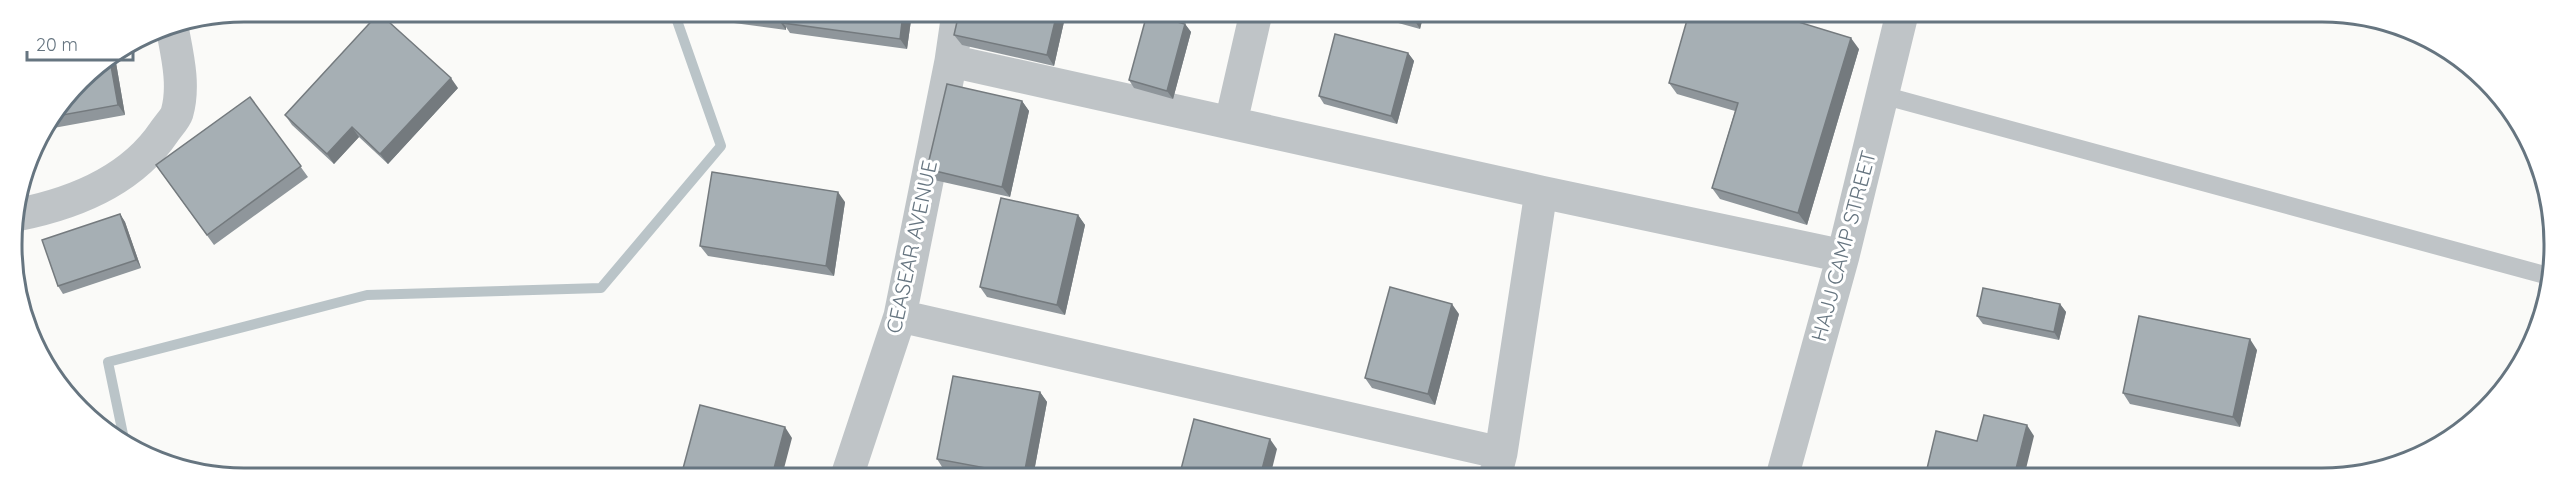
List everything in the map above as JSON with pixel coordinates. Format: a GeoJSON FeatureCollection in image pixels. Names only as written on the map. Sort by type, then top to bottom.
{"type":"FeatureCollection","features":[{"type":"Feature","properties":{"kind":"street","name":"CEASEAR AVENUE"},"geometry":{"type":"LineString","coordinates":[[850,468],[900,316],[957,22]]}},
{"type":"Feature","properties":{"kind":"street"},"geometry":{"type":"LineString","coordinates":[[1231,122],[1254,22]]}},
{"type":"Feature","properties":{"kind":"street","name":"HAJJ CAMP STREET"},"geometry":{"type":"LineString","coordinates":[[1784,468],[1843,256],[1900,22]]}},
{"type":"Feature","properties":{"kind":"street"},"geometry":{"type":"LineString","coordinates":[[25,212],[88,194],[128,171],[153,149],[176,114],[180,69],[173,34]]}},
{"type":"Feature","properties":{"kind":"street"},"geometry":{"type":"LineString","coordinates":[[951,61],[1541,192],[1843,256]]}},
{"type":"Feature","properties":{"kind":"street"},"geometry":{"type":"LineString","coordinates":[[900,316],[1498,465],[1541,192]]}},
{"type":"Feature","properties":{"kind":"lane"},"geometry":{"type":"LineString","coordinates":[[1882,95],[2543,275]]}},
{"type":"Feature","properties":{"kind":"building"},"geometry":{"type":"Polygon","coordinates":[[[371,22],[389,22],[451,78],[380,154],[352,127],[327,154],[285,115],[371,22]]]}},
{"type":"Feature","properties":{"kind":"building"},"geometry":{"type":"Polygon","coordinates":[[[783,22],[902,22],[900,39],[783,22]]]}},
{"type":"Feature","properties":{"kind":"building"},"geometry":{"type":"Polygon","coordinates":[[[957,22],[1055,22],[1047,55],[954,35],[957,22]]]}},
{"type":"Feature","properties":{"kind":"building"},"geometry":{"type":"Polygon","coordinates":[[[1145,22],[1185,24],[1167,91],[1129,80],[1145,22]]]}},
{"type":"Feature","properties":{"kind":"building"},"geometry":{"type":"Polygon","coordinates":[[[1686,22],[1799,22],[1851,38],[1798,213],[1712,188],[1738,103],[1669,83],[1686,22]]]}},
{"type":"Feature","properties":{"kind":"building"},"geometry":{"type":"Polygon","coordinates":[[[1335,34],[1408,53],[1391,116],[1319,96],[1335,34]]]}},
{"type":"Feature","properties":{"kind":"building"},"geometry":{"type":"Polygon","coordinates":[[[111,67],[118,105],[65,115],[78,98],[111,67]]]}},
{"type":"Feature","properties":{"kind":"building"},"geometry":{"type":"Polygon","coordinates":[[[947,84],[1022,101],[1002,187],[927,169],[947,84]]]}},
{"type":"Feature","properties":{"kind":"building"},"geometry":{"type":"Polygon","coordinates":[[[250,97],[301,166],[207,235],[156,165],[250,97]]]}},
{"type":"Feature","properties":{"kind":"building"},"geometry":{"type":"Polygon","coordinates":[[[712,172],[838,192],[826,266],[700,246],[712,172]]]}},
{"type":"Feature","properties":{"kind":"building"},"geometry":{"type":"Polygon","coordinates":[[[1001,198],[1078,215],[1057,305],[980,287],[1001,198]]]}},
{"type":"Feature","properties":{"kind":"building"},"geometry":{"type":"Polygon","coordinates":[[[120,214],[136,260],[58,286],[42,240],[120,214]]]}},
{"type":"Feature","properties":{"kind":"building"},"geometry":{"type":"Polygon","coordinates":[[[1390,287],[1452,304],[1428,394],[1365,378],[1390,287]]]}},
{"type":"Feature","properties":{"kind":"building"},"geometry":{"type":"Polygon","coordinates":[[[1983,288],[2060,304],[2054,332],[1977,316],[1983,288]]]}},
{"type":"Feature","properties":{"kind":"building"},"geometry":{"type":"Polygon","coordinates":[[[2139,316],[2250,339],[2233,417],[2123,393],[2139,316]]]}},
{"type":"Feature","properties":{"kind":"building"},"geometry":{"type":"Polygon","coordinates":[[[953,376],[1040,392],[1025,468],[986,468],[937,459],[953,376]]]}},
{"type":"Feature","properties":{"kind":"building"},"geometry":{"type":"Polygon","coordinates":[[[700,405],[785,427],[774,468],[683,468],[700,405]]]}},
{"type":"Feature","properties":{"kind":"building"},"geometry":{"type":"Polygon","coordinates":[[[1984,415],[2027,425],[2016,468],[1927,468],[1936,431],[1977,441],[1984,415]]]}},
{"type":"Feature","properties":{"kind":"building"},"geometry":{"type":"Polygon","coordinates":[[[1194,419],[1270,439],[1262,468],[1181,468],[1194,419]]]}},
{"type":"Feature","properties":{"kind":"waterway"},"geometry":{"type":"LineString","coordinates":[[122,431],[108,362],[367,295],[601,288],[721,146],[678,22]]}}]}
